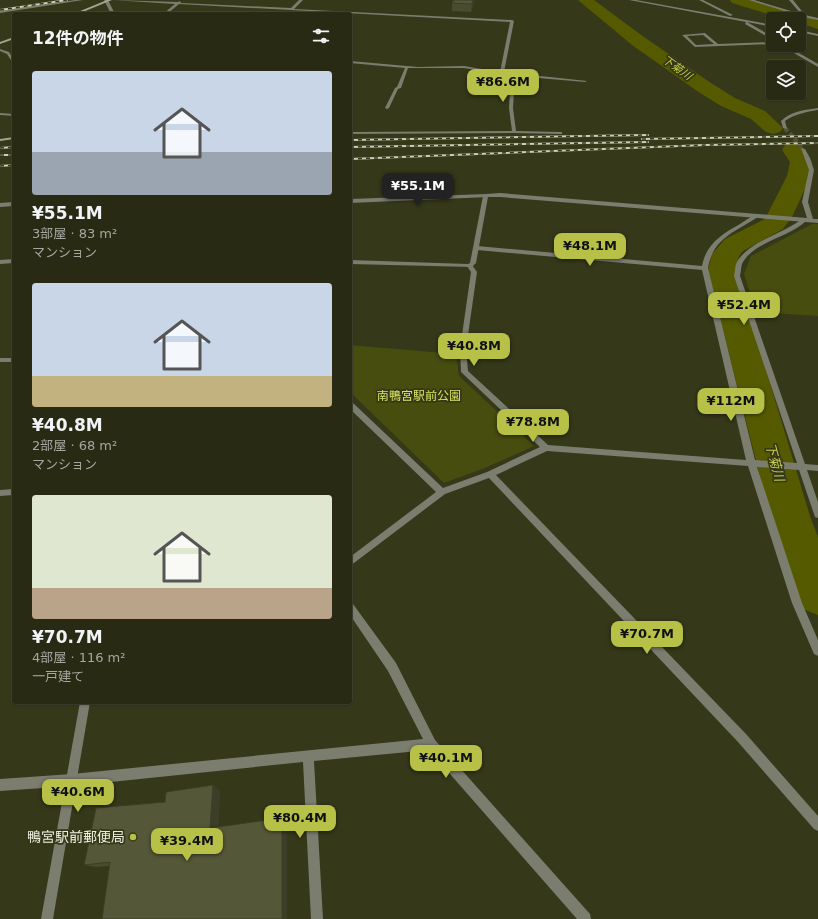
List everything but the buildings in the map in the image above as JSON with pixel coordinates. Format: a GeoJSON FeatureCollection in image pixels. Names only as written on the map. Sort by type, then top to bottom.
{"type":"FeatureCollection","features":[{"type":"Feature","properties":{"kind":"main road"},"geometry":{"type":"LineString","coordinates":[[80,12],[110,0]]}},
{"type":"Feature","properties":{"kind":"main road"},"geometry":{"type":"LineString","coordinates":[[0,43],[12,39]]}},
{"type":"Feature","properties":{"kind":"main road"},"geometry":{"type":"LineString","coordinates":[[0,140],[12,138]]}},
{"type":"Feature","properties":{"kind":"street"},"geometry":{"type":"LineString","coordinates":[[0,12],[81,0]]}},
{"type":"Feature","properties":{"kind":"street"},"geometry":{"type":"LineString","coordinates":[[114,0],[347,12]]}},
{"type":"Feature","properties":{"kind":"street"},"geometry":{"type":"LineString","coordinates":[[167,12],[182,0]]}},
{"type":"Feature","properties":{"kind":"street"},"geometry":{"type":"LineString","coordinates":[[254,0],[259,12]]}},
{"type":"Feature","properties":{"kind":"street"},"geometry":{"type":"LineString","coordinates":[[292,9],[301,0]]}},
{"type":"Feature","properties":{"kind":"street"},"geometry":{"type":"LineString","coordinates":[[632,0],[766,25]]}},
{"type":"Feature","properties":{"kind":"street"},"geometry":{"type":"LineString","coordinates":[[701,0],[766,35]]}},
{"type":"Feature","properties":{"kind":"street"},"geometry":{"type":"LineString","coordinates":[[751,0],[791,12]]}},
{"type":"Feature","properties":{"kind":"street"},"geometry":{"type":"LineString","coordinates":[[792,0],[801,12]]}},
{"type":"Feature","properties":{"kind":"street"},"geometry":{"type":"LineString","coordinates":[[106,1],[112,12]]}},
{"type":"Feature","properties":{"kind":"street"},"geometry":{"type":"LineString","coordinates":[[352,12],[512,21],[502,73]]}},
{"type":"Feature","properties":{"kind":"street"},"geometry":{"type":"LineString","coordinates":[[806,17],[818,20]]}},
{"type":"Feature","properties":{"kind":"street"},"geometry":{"type":"LineString","coordinates":[[806,32],[818,35]]}},
{"type":"Feature","properties":{"kind":"street"},"geometry":{"type":"LineString","coordinates":[[718,46],[704,34],[684,34],[695,46],[718,46],[766,43]]}},
{"type":"Feature","properties":{"kind":"street"},"geometry":{"type":"LineString","coordinates":[[0,50],[8,53],[12,60]]}},
{"type":"Feature","properties":{"kind":"street"},"geometry":{"type":"LineString","coordinates":[[794,52],[818,66]]}},
{"type":"Feature","properties":{"kind":"street"},"geometry":{"type":"LineString","coordinates":[[352,62],[407,67],[464,67],[513,75],[585,81]]}},
{"type":"Feature","properties":{"kind":"street"},"geometry":{"type":"LineString","coordinates":[[387,108],[396,88],[399,88],[407,67]]}},
{"type":"Feature","properties":{"kind":"street"},"geometry":{"type":"LineString","coordinates":[[513,75],[511,108],[514,132]]}},
{"type":"Feature","properties":{"kind":"street"},"geometry":{"type":"LineString","coordinates":[[785,128],[783,121],[789,115],[802,111],[818,109]]}},
{"type":"Feature","properties":{"kind":"street"},"geometry":{"type":"LineString","coordinates":[[0,114],[12,115]]}},
{"type":"Feature","properties":{"kind":"street"},"geometry":{"type":"LineString","coordinates":[[352,133],[560,133]]}},
{"type":"Feature","properties":{"kind":"street"},"geometry":{"type":"LineString","coordinates":[[802,150],[811,163],[812,172],[804,202],[811,221]]}},
{"type":"Feature","properties":{"kind":"street"},"geometry":{"type":"LineString","coordinates":[[352,201],[500,195],[818,221]]}},
{"type":"Feature","properties":{"kind":"street"},"geometry":{"type":"LineString","coordinates":[[470,266],[473,263],[477,248],[486,196]]}},
{"type":"Feature","properties":{"kind":"street"},"geometry":{"type":"LineString","coordinates":[[0,205],[12,204]]}},
{"type":"Feature","properties":{"kind":"street"},"geometry":{"type":"LineString","coordinates":[[760,216],[718,240],[708,250],[705,268],[751,462],[797,603],[818,651]]}},
{"type":"Feature","properties":{"kind":"street"},"geometry":{"type":"LineString","coordinates":[[804,220],[797,227],[759,244],[748,252],[737,268],[737,276],[818,514]]}},
{"type":"Feature","properties":{"kind":"street"},"geometry":{"type":"LineString","coordinates":[[477,248],[705,268]]}},
{"type":"Feature","properties":{"kind":"street"},"geometry":{"type":"LineString","coordinates":[[0,262],[12,261]]}},
{"type":"Feature","properties":{"kind":"street"},"geometry":{"type":"LineString","coordinates":[[352,262],[470,266]]}},
{"type":"Feature","properties":{"kind":"street"},"geometry":{"type":"LineString","coordinates":[[470,266],[474,272],[463,349],[465,372],[546,448]]}},
{"type":"Feature","properties":{"kind":"street"},"geometry":{"type":"LineString","coordinates":[[0,360],[12,360]]}},
{"type":"Feature","properties":{"kind":"street"},"geometry":{"type":"LineString","coordinates":[[352,407],[442,492]]}},
{"type":"Feature","properties":{"kind":"street"},"geometry":{"type":"LineString","coordinates":[[352,560],[442,492],[490,474],[546,448],[818,468]]}},
{"type":"Feature","properties":{"kind":"street"},"geometry":{"type":"LineString","coordinates":[[490,474],[736,732],[818,825]]}},
{"type":"Feature","properties":{"kind":"street"},"geometry":{"type":"LineString","coordinates":[[0,493],[12,492]]}},
{"type":"Feature","properties":{"kind":"street"},"geometry":{"type":"LineString","coordinates":[[352,610],[392,667],[430,744],[585,919]]}},
{"type":"Feature","properties":{"kind":"street"},"geometry":{"type":"LineString","coordinates":[[47,919],[85,704]]}},
{"type":"Feature","properties":{"kind":"street"},"geometry":{"type":"LineString","coordinates":[[0,785],[72,780],[430,744]]}},
{"type":"Feature","properties":{"kind":"street"},"geometry":{"type":"LineString","coordinates":[[308,757],[317,919]]}},
{"type":"Feature","properties":{"kind":"green space"},"geometry":{"type":"Polygon","coordinates":[[[812,224],[818,224],[818,316],[756,312],[744,274],[751,256],[812,224]]]}},
{"type":"Feature","properties":{"kind":"green space","name":"南鴨宮駅前公園"},"geometry":{"type":"Polygon","coordinates":[[[352,345],[456,354],[459,376],[534,446],[485,468],[444,483],[352,394],[352,345]]]}},
{"type":"Feature","properties":{"kind":"waterway","name":"下菊川"},"geometry":{"type":"LineString","coordinates":[[585,0],[638,41],[704,87],[728,102],[758,115],[773,128]]}},
{"type":"Feature","properties":{"kind":"waterway"},"geometry":{"type":"LineString","coordinates":[[737,0],[818,24]]}},
{"type":"Feature","properties":{"kind":"waterway","name":"下菊川"},"geometry":{"type":"LineString","coordinates":[[793,150],[801,162],[799,176],[780,215],[774,224],[734,245],[726,254],[722,270],[790,516],[818,595]]}},
{"type":"Feature","properties":{"kind":"tunnel"},"geometry":{"type":"LineString","coordinates":[[785,128],[803,149]]}},
{"type":"Feature","properties":{"kind":"railway"},"geometry":{"type":"LineString","coordinates":[[0,10],[67,0]]}},
{"type":"Feature","properties":{"kind":"railway"},"geometry":{"type":"LineString","coordinates":[[352,140],[648,135]]}},
{"type":"Feature","properties":{"kind":"railway"},"geometry":{"type":"LineString","coordinates":[[642,139],[818,136]]}},
{"type":"Feature","properties":{"kind":"railway"},"geometry":{"type":"LineString","coordinates":[[352,147],[648,142]]}},
{"type":"Feature","properties":{"kind":"railway"},"geometry":{"type":"LineString","coordinates":[[352,159],[705,145],[818,143]]}},
{"type":"Feature","properties":{"kind":"railway"},"geometry":{"type":"LineString","coordinates":[[0,148],[12,147]]}},
{"type":"Feature","properties":{"kind":"railway"},"geometry":{"type":"LineString","coordinates":[[0,155],[12,155]]}},
{"type":"Feature","properties":{"kind":"railway"},"geometry":{"type":"LineString","coordinates":[[0,166],[12,165]]}},
{"type":"Feature","properties":{"kind":"place","name":"鴨宮駅前郵便局"},"geometry":{"type":"Point","coordinates":[133,837]}}]}
